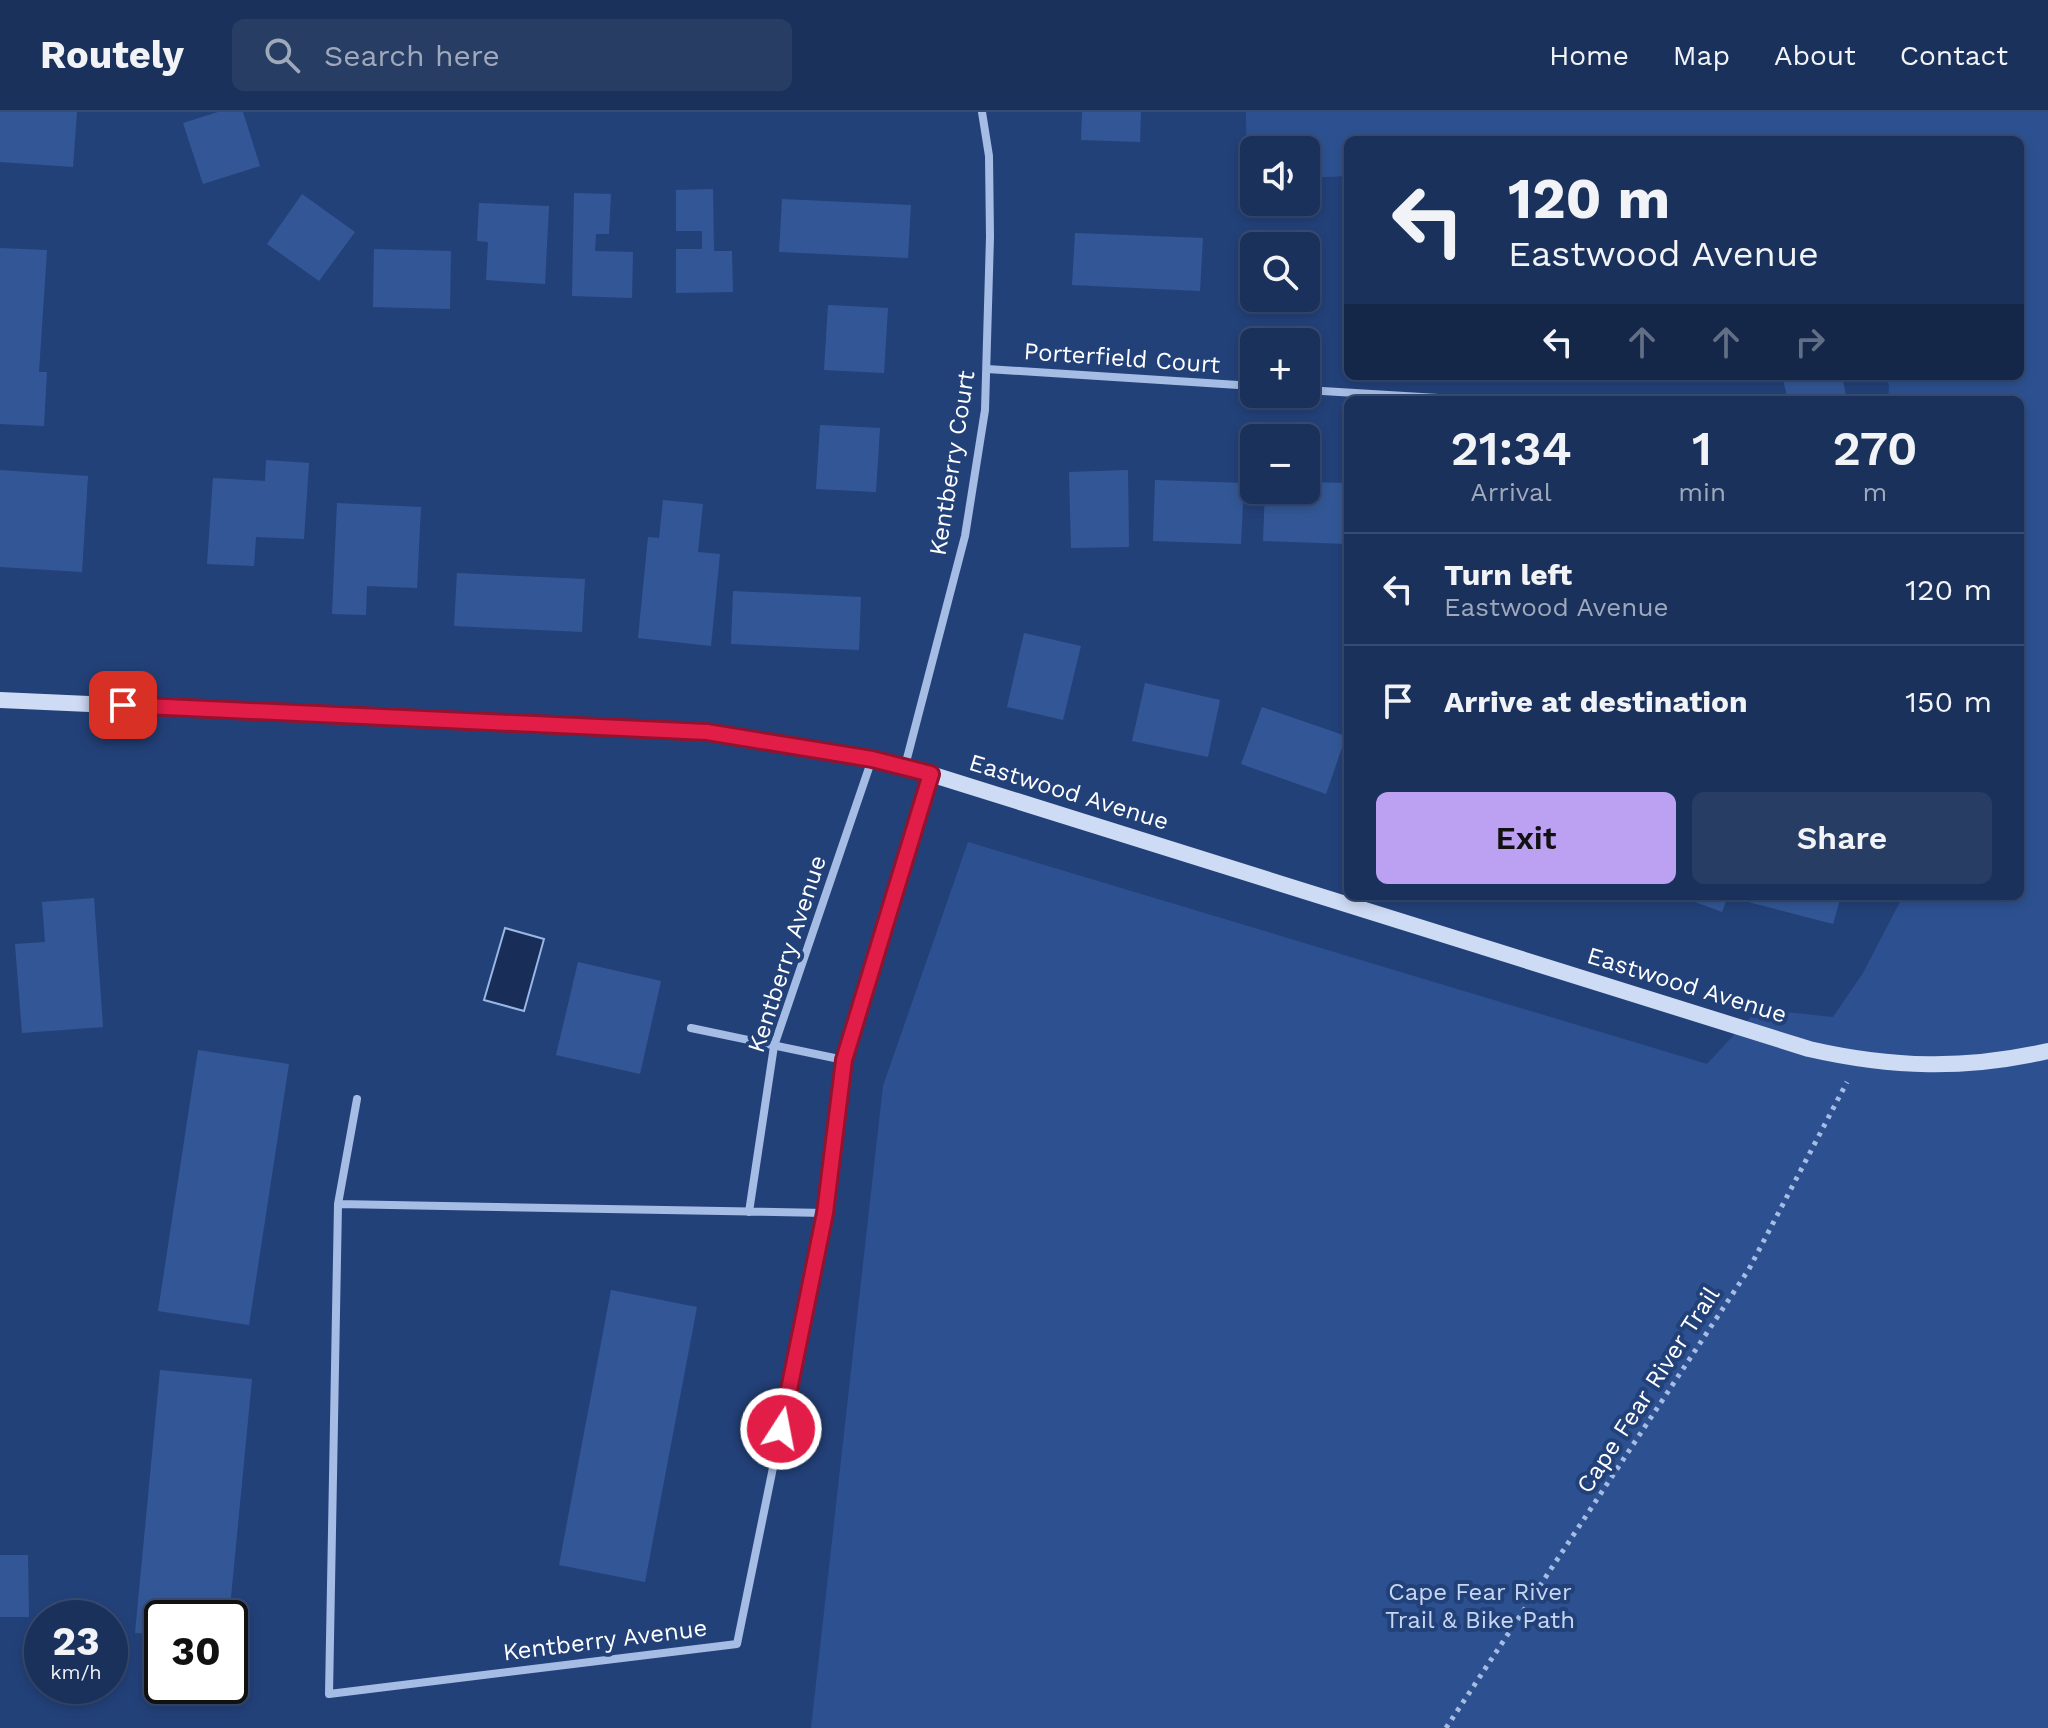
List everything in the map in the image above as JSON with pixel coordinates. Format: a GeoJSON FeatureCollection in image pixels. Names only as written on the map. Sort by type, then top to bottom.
{"type":"FeatureCollection","features":[{"type":"Feature","properties":{"kind":"street","name":"Kentberry Court"},"geometry":{"type":"LineString","coordinates":[[905,766],[965,536],[985,410],[990,183],[982,112]]}},
{"type":"Feature","properties":{"kind":"street","name":"Porterfield Court"},"geometry":{"type":"LineString","coordinates":[[987,369],[1240,385]]}},
{"type":"Feature","properties":{"kind":"street"},"geometry":{"type":"LineString","coordinates":[[1320,391],[1405,396]]}},
{"type":"Feature","properties":{"kind":"street","name":"Eastwood Avenue"},"geometry":{"type":"LineString","coordinates":[[0,700],[707,732],[872,759],[931,774],[1809,1049],[1859,1060],[1910,1065],[1961,1065],[2048,1051]]}},
{"type":"Feature","properties":{"kind":"street","name":"Kentberry Avenue"},"geometry":{"type":"LineString","coordinates":[[749,1212],[774,1046],[872,759]]}},
{"type":"Feature","properties":{"kind":"street","name":"Kentberry Avenue"},"geometry":{"type":"LineString","coordinates":[[338,1204],[329,1694],[737,1644],[825,1213],[844,1060],[931,774]]}},
{"type":"Feature","properties":{"kind":"street"},"geometry":{"type":"LineString","coordinates":[[691,1028],[844,1060]]}},
{"type":"Feature","properties":{"kind":"street"},"geometry":{"type":"LineString","coordinates":[[357,1099],[338,1204],[825,1213]]}},
{"type":"Feature","properties":{"kind":"path","name":"Cape Fear River Trail"},"geometry":{"type":"LineString","coordinates":[[1446,1728],[1749,1269],[1859,1060]]}},
{"type":"Feature","properties":{"kind":"green space","name":"Cape Fear River Trail & Bike Path"},"geometry":{"type":"Polygon","coordinates":[[[1246,112],[2048,112],[2048,1728],[811,1728],[883,1086],[968,842],[1707,1064],[1758,1009],[1833,1017],[1863,973],[1901,900],[2024,900],[2024,396],[1888,396],[1887,380],[2024,380],[2024,136],[1344,136],[1344,176],[1320,177],[1320,136],[1246,136],[1246,112]]]}},
{"type":"Feature","properties":{"kind":"shaded area"},"geometry":{"type":"Polygon","coordinates":[[[505,928],[544,939],[524,1011],[484,1000],[505,928]]]}},
{"type":"Feature","properties":{"kind":"building"},"geometry":{"type":"Polygon","coordinates":[[[0,112],[77,112],[73,167],[0,162],[0,112]]]}},
{"type":"Feature","properties":{"kind":"building"},"geometry":{"type":"Polygon","coordinates":[[[218,112],[243,112],[260,166],[203,184],[183,123],[218,112]]]}},
{"type":"Feature","properties":{"kind":"building"},"geometry":{"type":"Polygon","coordinates":[[[1082,112],[1141,112],[1140,142],[1081,140],[1082,112]]]}},
{"type":"Feature","properties":{"kind":"building"},"geometry":{"type":"Polygon","coordinates":[[[713,189],[714,251],[732,251],[733,292],[676,293],[676,249],[702,249],[702,231],[676,231],[676,190],[713,189]]]}},
{"type":"Feature","properties":{"kind":"building"},"geometry":{"type":"Polygon","coordinates":[[[574,193],[611,194],[609,234],[596,234],[595,251],[633,252],[632,298],[572,296],[574,193]]]}},
{"type":"Feature","properties":{"kind":"building"},"geometry":{"type":"Polygon","coordinates":[[[302,194],[355,232],[319,281],[267,244],[302,194]]]}},
{"type":"Feature","properties":{"kind":"building"},"geometry":{"type":"Polygon","coordinates":[[[782,199],[911,205],[908,258],[779,252],[782,199]]]}},
{"type":"Feature","properties":{"kind":"building"},"geometry":{"type":"Polygon","coordinates":[[[479,203],[549,206],[545,284],[486,280],[488,242],[477,241],[479,203]]]}},
{"type":"Feature","properties":{"kind":"building"},"geometry":{"type":"Polygon","coordinates":[[[1075,233],[1203,238],[1200,291],[1072,285],[1075,233]]]}},
{"type":"Feature","properties":{"kind":"building"},"geometry":{"type":"Polygon","coordinates":[[[0,248],[47,250],[39,372],[47,372],[44,426],[0,424],[0,248]]]}},
{"type":"Feature","properties":{"kind":"building"},"geometry":{"type":"Polygon","coordinates":[[[374,249],[451,251],[450,309],[373,307],[374,249]]]}},
{"type":"Feature","properties":{"kind":"building"},"geometry":{"type":"Polygon","coordinates":[[[828,305],[888,308],[884,373],[824,370],[828,305]]]}},
{"type":"Feature","properties":{"kind":"building"},"geometry":{"type":"Polygon","coordinates":[[[1783,380],[1843,380],[1846,396],[1787,396],[1783,380]]]}},
{"type":"Feature","properties":{"kind":"building"},"geometry":{"type":"Polygon","coordinates":[[[820,425],[880,428],[876,492],[816,489],[820,425]]]}},
{"type":"Feature","properties":{"kind":"building"},"geometry":{"type":"Polygon","coordinates":[[[266,460],[309,463],[304,539],[256,537],[254,566],[207,564],[213,478],[265,481],[266,460]]]}},
{"type":"Feature","properties":{"kind":"building"},"geometry":{"type":"Polygon","coordinates":[[[0,470],[88,476],[82,572],[0,567],[0,470]]]}},
{"type":"Feature","properties":{"kind":"building"},"geometry":{"type":"Polygon","coordinates":[[[1128,470],[1129,547],[1071,548],[1069,472],[1128,470]]]}},
{"type":"Feature","properties":{"kind":"building"},"geometry":{"type":"Polygon","coordinates":[[[1155,480],[1240,483],[1240,504],[1243,504],[1241,544],[1153,541],[1155,480]]]}},
{"type":"Feature","properties":{"kind":"building"},"geometry":{"type":"Polygon","coordinates":[[[1320,482],[1344,483],[1344,544],[1263,541],[1264,504],[1320,504],[1320,482]]]}},
{"type":"Feature","properties":{"kind":"building"},"geometry":{"type":"Polygon","coordinates":[[[663,500],[703,504],[698,552],[720,554],[711,646],[638,638],[648,537],[659,538],[663,500]]]}},
{"type":"Feature","properties":{"kind":"building"},"geometry":{"type":"Polygon","coordinates":[[[337,503],[421,507],[417,588],[367,586],[366,615],[332,614],[337,503]]]}},
{"type":"Feature","properties":{"kind":"building"},"geometry":{"type":"Polygon","coordinates":[[[457,573],[585,579],[582,632],[454,626],[457,573]]]}},
{"type":"Feature","properties":{"kind":"building"},"geometry":{"type":"Polygon","coordinates":[[[733,591],[861,597],[859,650],[731,644],[733,591]]]}},
{"type":"Feature","properties":{"kind":"building"},"geometry":{"type":"Polygon","coordinates":[[[1024,633],[1081,646],[1063,720],[1007,707],[1024,633]]]}},
{"type":"Feature","properties":{"kind":"building"},"geometry":{"type":"Polygon","coordinates":[[[1145,683],[1220,700],[1208,757],[1132,741],[1145,683]]]}},
{"type":"Feature","properties":{"kind":"building"},"geometry":{"type":"Polygon","coordinates":[[[1262,707],[1344,735],[1326,794],[1241,764],[1262,707]]]}},
{"type":"Feature","properties":{"kind":"building"},"geometry":{"type":"Polygon","coordinates":[[[94,898],[103,1027],[22,1033],[15,944],[45,942],[42,902],[94,898]]]}},
{"type":"Feature","properties":{"kind":"building"},"geometry":{"type":"Polygon","coordinates":[[[1690,900],[1726,900],[1722,912],[1690,900]]]}},
{"type":"Feature","properties":{"kind":"building"},"geometry":{"type":"Polygon","coordinates":[[[1748,900],[1840,900],[1833,924],[1748,900]]]}},
{"type":"Feature","properties":{"kind":"building"},"geometry":{"type":"Polygon","coordinates":[[[578,962],[661,981],[640,1074],[556,1055],[578,962]]]}},
{"type":"Feature","properties":{"kind":"building"},"geometry":{"type":"Polygon","coordinates":[[[198,1050],[289,1064],[249,1325],[158,1311],[198,1050]]]}},
{"type":"Feature","properties":{"kind":"building"},"geometry":{"type":"Polygon","coordinates":[[[611,1290],[697,1307],[645,1582],[559,1565],[611,1290]]]}},
{"type":"Feature","properties":{"kind":"building"},"geometry":{"type":"Polygon","coordinates":[[[160,1370],[252,1379],[231,1600],[144,1600],[144,1634],[135,1633],[160,1370]]]}},
{"type":"Feature","properties":{"kind":"building"},"geometry":{"type":"Polygon","coordinates":[[[0,1555],[28,1555],[29,1600],[24,1600],[24,1617],[0,1617],[0,1555]]]}},
{"type":"Feature","properties":{"kind":"route"},"geometry":{"type":"LineString","coordinates":[[123,705],[707,732],[872,759],[931,774],[844,1060],[825,1213],[781,1429]]}}]}
